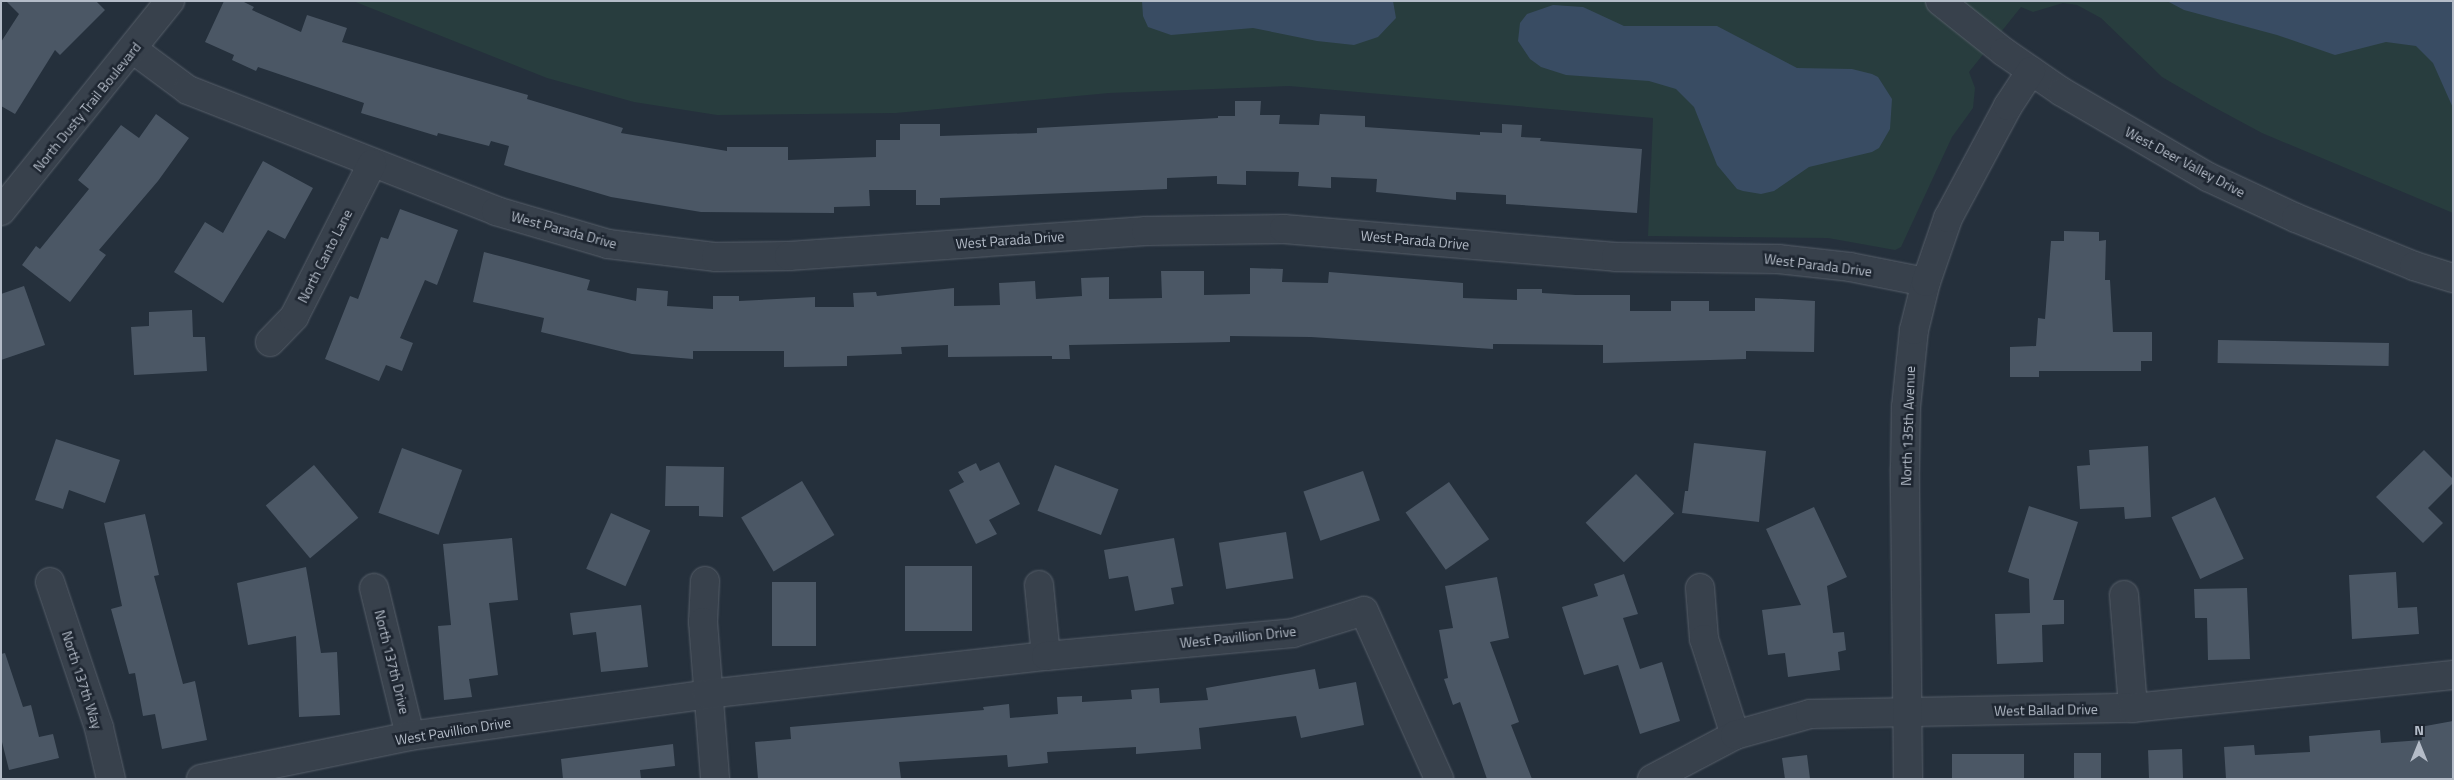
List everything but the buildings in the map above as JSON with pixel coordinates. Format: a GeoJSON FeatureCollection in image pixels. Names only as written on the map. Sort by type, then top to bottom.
{"type":"FeatureCollection","features":[{"type":"Feature","properties":{"kind":"street","name":"North Dusty Trail Boulevard"},"geometry":{"type":"LineString","coordinates":[[1,211],[134,50],[170,1]]}},
{"type":"Feature","properties":{"kind":"street","name":"West Deer Valley Drive"},"geometry":{"type":"LineString","coordinates":[[1940,1],[2031,71],[2208,177],[2296,218],[2414,266],[2453,278]]}},
{"type":"Feature","properties":{"kind":"street","name":"West Parada Drive"},"geometry":{"type":"LineString","coordinates":[[134,50],[188,90],[372,164],[496,211],[608,244],[716,257],[789,256],[1146,231],[1284,230],[1616,257],[1778,258],[1850,267],[1926,282]]}},
{"type":"Feature","properties":{"kind":"street","name":"North 135th Avenue"},"geometry":{"type":"LineString","coordinates":[[1908,779],[1906,407],[1914,330],[1926,282],[1948,218],[2031,71]]}},
{"type":"Feature","properties":{"kind":"street","name":"North Canto Lane"},"geometry":{"type":"LineString","coordinates":[[270,342],[294,317],[372,164]]}},
{"type":"Feature","properties":{"kind":"street"},"geometry":{"type":"LineString","coordinates":[[705,581],[707,694],[715,779]]}},
{"type":"Feature","properties":{"kind":"street","name":"North 137th Way"},"geometry":{"type":"LineString","coordinates":[[50,582],[99,728],[111,779]]}},
{"type":"Feature","properties":{"kind":"street"},"geometry":{"type":"LineString","coordinates":[[1039,585],[1046,656]]}},
{"type":"Feature","properties":{"kind":"street","name":"North 137th Drive"},"geometry":{"type":"LineString","coordinates":[[374,588],[410,736]]}},
{"type":"Feature","properties":{"kind":"street"},"geometry":{"type":"LineString","coordinates":[[1700,588],[1704,639],[1734,735]]}},
{"type":"Feature","properties":{"kind":"street"},"geometry":{"type":"LineString","coordinates":[[2124,594],[2133,708]]}},
{"type":"Feature","properties":{"kind":"street","name":"West Pavillion Drive"},"geometry":{"type":"LineString","coordinates":[[201,779],[410,736],[707,694],[1046,656],[1292,633],[1364,612],[1439,779]]}},
{"type":"Feature","properties":{"kind":"street","name":"West Ballad Drive"},"geometry":{"type":"LineString","coordinates":[[1652,779],[1734,735],[1810,714],[2133,708],[2453,674]]}},
{"type":"Feature","properties":{"kind":"green space"},"geometry":{"type":"Polygon","coordinates":[[[353,1],[2453,1],[2453,213],[2262,133],[2210,105],[2162,77],[2101,18],[2077,5],[2063,3],[2033,12],[2021,7],[1969,72],[1975,88],[1973,108],[1952,137],[1901,247],[1895,250],[1828,238],[1648,236],[1653,118],[1289,86],[1109,93],[896,113],[717,115],[634,102],[547,78],[353,1]]]}},
{"type":"Feature","properties":{"kind":"water"},"geometry":{"type":"Polygon","coordinates":[[[1142,1],[1393,1],[1396,18],[1378,37],[1354,45],[1317,41],[1253,28],[1171,35],[1148,27],[1143,16],[1142,1]]]}},
{"type":"Feature","properties":{"kind":"water"},"geometry":{"type":"Polygon","coordinates":[[[2167,1],[2453,1],[2453,108],[2433,63],[2416,46],[2386,42],[2335,55],[2277,35],[2184,10],[2167,1]]]}},
{"type":"Feature","properties":{"kind":"water"},"geometry":{"type":"Polygon","coordinates":[[[1553,5],[1583,7],[1624,26],[1717,26],[1797,68],[1852,69],[1872,74],[1878,77],[1892,99],[1890,129],[1879,148],[1872,152],[1809,167],[1774,191],[1761,194],[1737,189],[1717,165],[1694,107],[1676,89],[1649,81],[1566,75],[1541,67],[1530,59],[1518,41],[1520,23],[1527,14],[1553,5]]]}}]}
